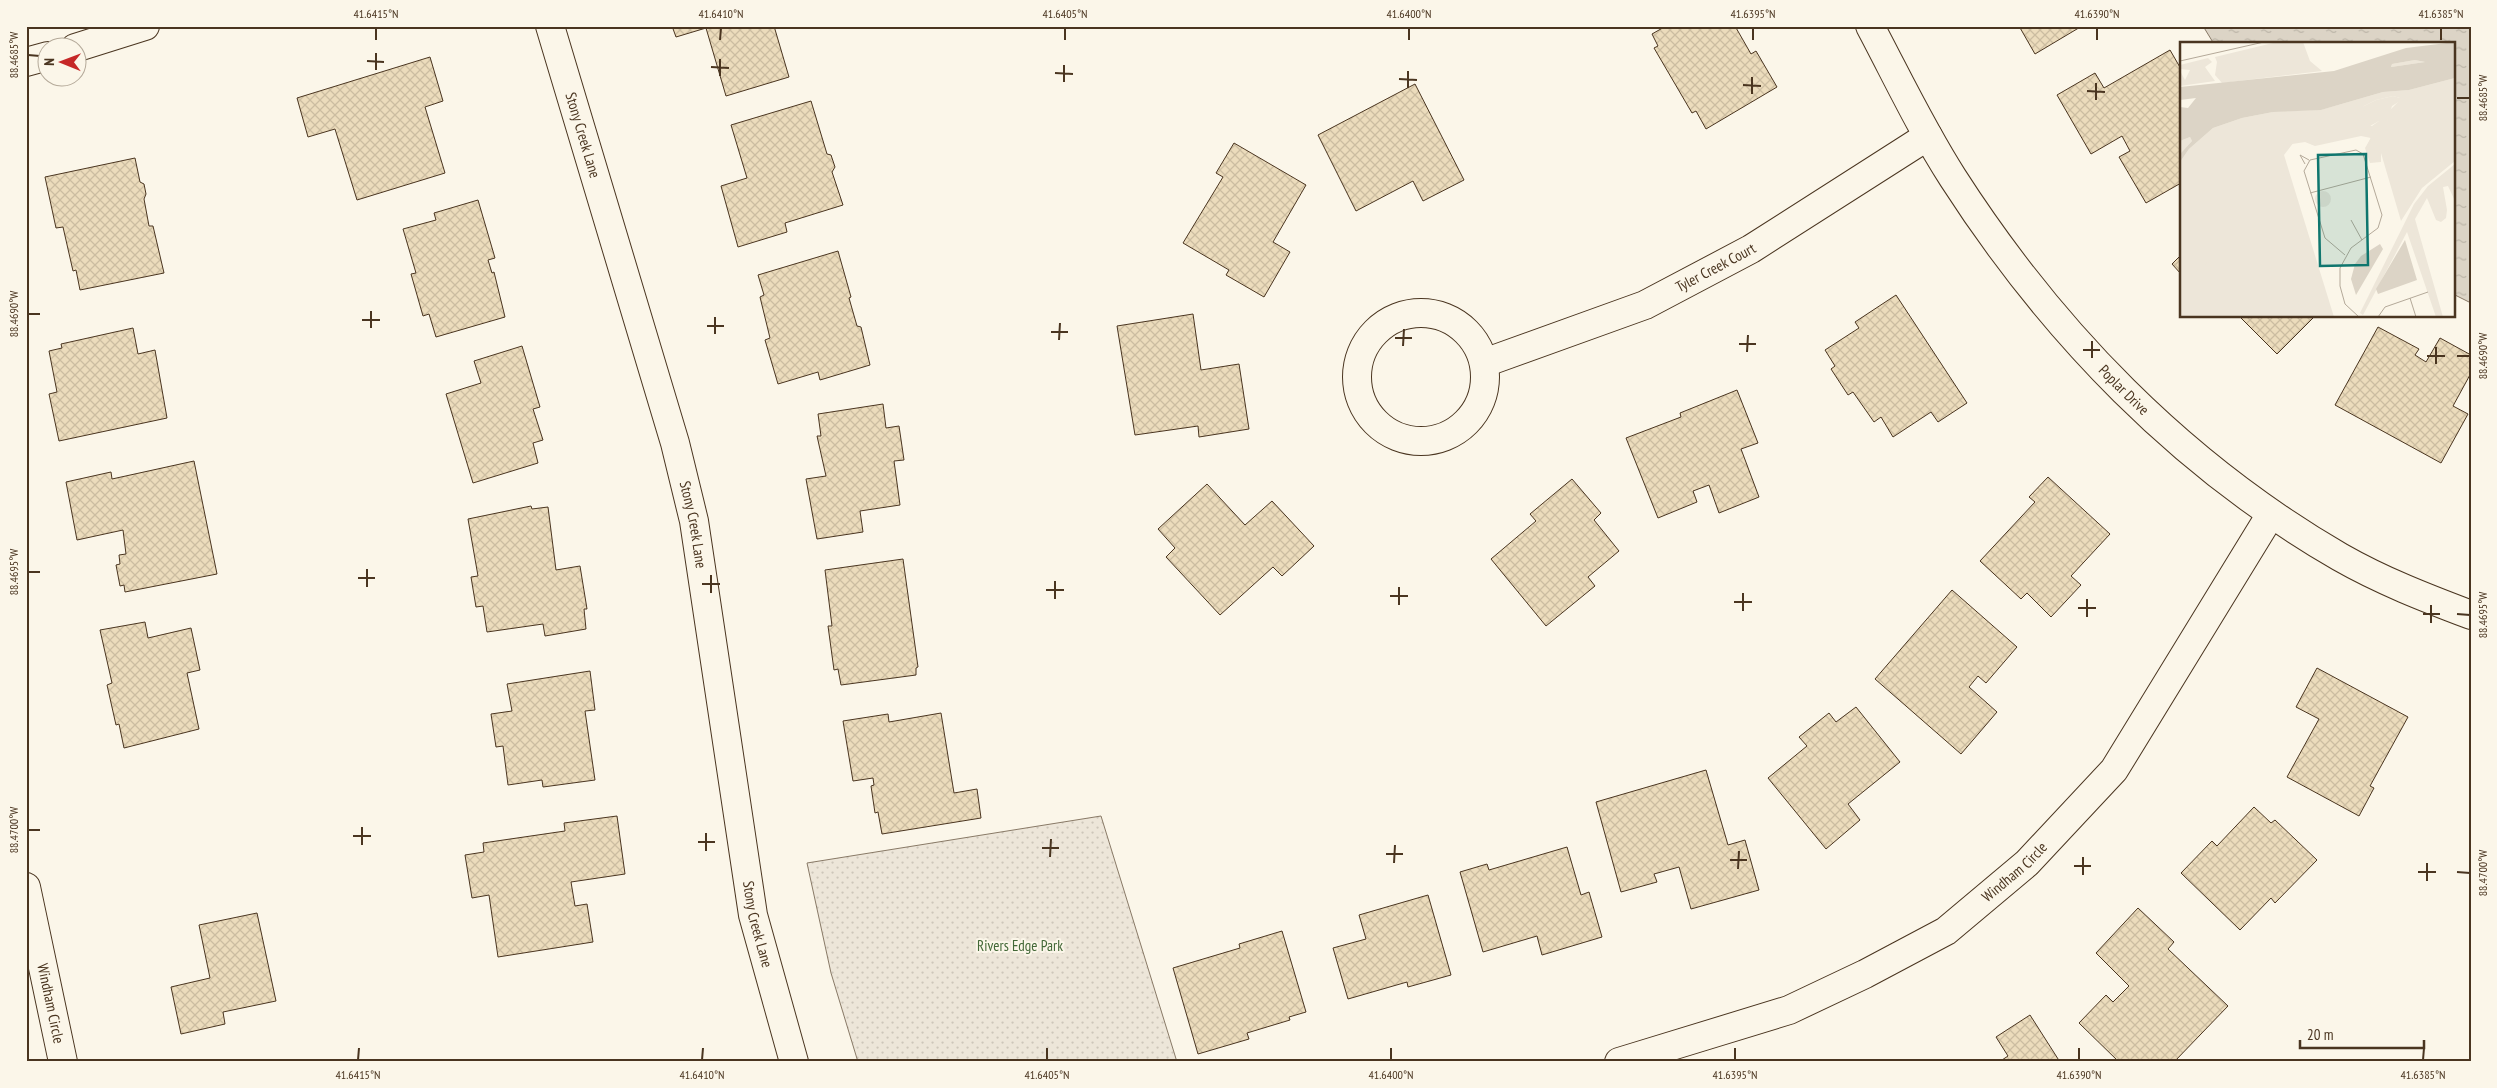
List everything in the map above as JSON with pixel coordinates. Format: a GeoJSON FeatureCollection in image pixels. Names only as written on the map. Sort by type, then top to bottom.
{"type":"FeatureCollection","features":[{"type":"Feature","properties":{"kind":"street"},"geometry":{"type":"LineString","coordinates":[[88,44],[145,26]]}},
{"type":"Feature","properties":{"kind":"street","name":"Stony Creek Lane"},"geometry":{"type":"LineString","coordinates":[[550,26],[661,396],[694,520],[753,914],[794,1062]]}},
{"type":"Feature","properties":{"kind":"street","name":"Poplar Drive"},"geometry":{"type":"LineString","coordinates":[[1870,26],[1928,136],[1953,178],[2000,248],[2052,315],[2116,385],[2184,448],[2271,514],[2341,558],[2414,593],[2471,615]]}},
{"type":"Feature","properties":{"kind":"street","name":"Tyler Creek Court"},"geometry":{"type":"LineString","coordinates":[[1484,363],[1645,305],[1751,249],[1928,136]]}},
{"type":"Feature","properties":{"kind":"street"},"geometry":{"type":"LineString","coordinates":[[1418,312],[1441,315],[1460,325],[1476,342],[1484,363],[1485,384],[1480,403],[1469,420],[1453,433],[1433,440],[1413,442],[1394,436],[1376,424],[1364,409],[1357,390],[1356,367],[1363,346],[1378,328],[1397,316],[1418,312]]}},
{"type":"Feature","properties":{"kind":"street","name":"Windham Circle"},"geometry":{"type":"LineString","coordinates":[[1619,1062],[1789,1010],[1865,974],[1946,931],[2020,870],[2114,770],[2271,514]]}},
{"type":"Feature","properties":{"kind":"street","name":"Windham Circle"},"geometry":{"type":"LineString","coordinates":[[26,887],[63,1062]]}},
{"type":"Feature","properties":{"kind":"green space","name":"Rivers Edge Park"},"geometry":{"type":"Polygon","coordinates":[[[1101,816],[1177,1062],[858,1062],[831,973],[807,863],[1101,816]]]}},
{"type":"Feature","properties":{"kind":"water"},"geometry":{"type":"Polygon","coordinates":[[[2203,26],[2471,26],[2471,303],[2454,294],[2454,42],[2213,42],[2203,26]]]}},
{"type":"Feature","properties":{"kind":"building"},"geometry":{"type":"Polygon","coordinates":[[[672,26],[774,26],[789,77],[726,96],[706,28],[676,37],[672,26]]]}},
{"type":"Feature","properties":{"kind":"building"},"geometry":{"type":"Polygon","coordinates":[[[1666,26],[1735,26],[1751,54],[1756,51],[1777,87],[1706,129],[1696,111],[1692,113],[1654,48],[1658,46],[1652,34],[1666,26]]]}},
{"type":"Feature","properties":{"kind":"building"},"geometry":{"type":"Polygon","coordinates":[[[2019,26],[2082,26],[2035,54],[2019,26]]]}},
{"type":"Feature","properties":{"kind":"building"},"geometry":{"type":"Polygon","coordinates":[[[2170,50],[2180,67],[2180,184],[2146,203],[2119,157],[2130,151],[2122,136],[2091,154],[2057,95],[2095,73],[2104,88],[2170,50]]]}},
{"type":"Feature","properties":{"kind":"building"},"geometry":{"type":"Polygon","coordinates":[[[430,57],[443,101],[425,107],[445,173],[357,200],[335,129],[308,137],[297,98],[430,57]]]}},
{"type":"Feature","properties":{"kind":"building"},"geometry":{"type":"Polygon","coordinates":[[[1415,84],[1464,180],[1423,201],[1413,181],[1356,211],[1318,135],[1415,84]]]}},
{"type":"Feature","properties":{"kind":"building"},"geometry":{"type":"Polygon","coordinates":[[[811,101],[827,154],[831,155],[835,167],[832,172],[843,205],[785,223],[787,232],[738,247],[721,186],[747,178],[731,125],[811,101]]]}},
{"type":"Feature","properties":{"kind":"building"},"geometry":{"type":"Polygon","coordinates":[[[1234,143],[1306,185],[1273,242],[1290,252],[1264,297],[1226,275],[1229,270],[1183,243],[1223,177],[1216,173],[1234,143]]]}},
{"type":"Feature","properties":{"kind":"building"},"geometry":{"type":"Polygon","coordinates":[[[135,158],[140,182],[144,184],[146,194],[144,199],[149,226],[153,226],[164,273],[80,290],[76,270],[73,271],[63,227],[56,228],[45,177],[135,158]]]}},
{"type":"Feature","properties":{"kind":"building"},"geometry":{"type":"Polygon","coordinates":[[[478,200],[495,258],[488,260],[492,273],[494,272],[505,317],[436,337],[429,314],[423,316],[411,274],[416,273],[403,229],[436,220],[434,213],[478,200]]]}},
{"type":"Feature","properties":{"kind":"building"},"geometry":{"type":"Polygon","coordinates":[[[838,251],[851,297],[849,298],[857,326],[861,327],[870,365],[820,380],[818,372],[778,384],[765,340],[770,338],[760,297],[764,295],[758,275],[838,251]]]}},
{"type":"Feature","properties":{"kind":"building"},"geometry":{"type":"Polygon","coordinates":[[[2180,256],[2180,273],[2172,264],[2180,256]]]}},
{"type":"Feature","properties":{"kind":"building"},"geometry":{"type":"Polygon","coordinates":[[[1896,295],[1967,403],[1938,422],[1931,412],[1893,437],[1881,417],[1874,422],[1853,392],[1848,395],[1831,369],[1835,366],[1825,350],[1859,328],[1855,322],[1896,295]]]}},
{"type":"Feature","properties":{"kind":"building"},"geometry":{"type":"Polygon","coordinates":[[[1193,314],[1201,370],[1239,364],[1249,429],[1199,437],[1198,426],[1135,435],[1117,326],[1193,314]]]}},
{"type":"Feature","properties":{"kind":"building"},"geometry":{"type":"Polygon","coordinates":[[[2241,318],[2313,318],[2277,354],[2241,318]]]}},
{"type":"Feature","properties":{"kind":"building"},"geometry":{"type":"Polygon","coordinates":[[[2378,327],[2419,349],[2415,355],[2426,362],[2440,338],[2471,355],[2471,373],[2453,406],[2468,414],[2441,463],[2335,405],[2378,327]]]}},
{"type":"Feature","properties":{"kind":"building"},"geometry":{"type":"Polygon","coordinates":[[[133,328],[138,354],[155,350],[167,418],[59,441],[49,394],[57,392],[49,351],[62,348],[61,344],[133,328]]]}},
{"type":"Feature","properties":{"kind":"building"},"geometry":{"type":"Polygon","coordinates":[[[522,346],[540,407],[533,409],[543,440],[533,443],[538,463],[473,483],[446,394],[481,383],[474,361],[522,346]]]}},
{"type":"Feature","properties":{"kind":"building"},"geometry":{"type":"Polygon","coordinates":[[[1737,390],[1758,443],[1741,449],[1759,497],[1719,513],[1709,485],[1693,491],[1697,502],[1658,518],[1626,438],[1681,417],[1680,413],[1737,390]]]}},
{"type":"Feature","properties":{"kind":"building"},"geometry":{"type":"Polygon","coordinates":[[[883,404],[886,428],[899,426],[904,460],[894,461],[900,505],[860,511],[863,532],[817,539],[806,479],[826,476],[817,436],[821,436],[818,414],[883,404]]]}},
{"type":"Feature","properties":{"kind":"building"},"geometry":{"type":"Polygon","coordinates":[[[194,461],[217,574],[125,592],[124,585],[120,586],[116,565],[120,564],[119,555],[126,554],[123,530],[77,540],[66,482],[111,472],[112,479],[194,461]]]}},
{"type":"Feature","properties":{"kind":"building"},"geometry":{"type":"Polygon","coordinates":[[[2048,477],[2110,534],[2071,576],[2081,585],[2051,617],[2027,593],[2021,599],[1980,561],[2035,502],[2029,497],[2048,477]]]}},
{"type":"Feature","properties":{"kind":"building"},"geometry":{"type":"Polygon","coordinates":[[[1572,479],[1601,513],[1594,520],[1619,551],[1588,577],[1595,586],[1546,626],[1491,559],[1536,521],[1530,514],[1572,479]]]}},
{"type":"Feature","properties":{"kind":"building"},"geometry":{"type":"Polygon","coordinates":[[[1207,484],[1245,525],[1272,501],[1314,546],[1282,576],[1273,567],[1220,615],[1166,557],[1175,548],[1158,529],[1207,484]]]}},
{"type":"Feature","properties":{"kind":"building"},"geometry":{"type":"Polygon","coordinates":[[[531,506],[532,509],[548,507],[556,570],[580,566],[587,609],[584,609],[586,629],[545,636],[543,624],[487,632],[483,606],[476,607],[471,577],[478,576],[468,519],[531,506]]]}},
{"type":"Feature","properties":{"kind":"building"},"geometry":{"type":"Polygon","coordinates":[[[903,559],[918,667],[916,668],[916,675],[841,685],[838,669],[834,670],[828,626],[832,626],[825,570],[903,559]]]}},
{"type":"Feature","properties":{"kind":"building"},"geometry":{"type":"Polygon","coordinates":[[[1952,590],[2017,647],[1986,683],[1978,676],[1969,687],[1997,712],[1961,754],[1875,679],[1952,590]]]}},
{"type":"Feature","properties":{"kind":"building"},"geometry":{"type":"Polygon","coordinates":[[[145,622],[148,638],[191,628],[200,670],[187,673],[199,729],[124,748],[119,724],[116,725],[107,685],[112,683],[100,630],[145,622]]]}},
{"type":"Feature","properties":{"kind":"building"},"geometry":{"type":"Polygon","coordinates":[[[2317,668],[2408,717],[2370,786],[2374,788],[2359,816],[2287,777],[2319,719],[2296,707],[2317,668]]]}},
{"type":"Feature","properties":{"kind":"building"},"geometry":{"type":"Polygon","coordinates":[[[590,671],[595,710],[585,711],[595,780],[543,787],[542,780],[508,785],[503,746],[496,747],[491,714],[512,711],[507,684],[590,671]]]}},
{"type":"Feature","properties":{"kind":"building"},"geometry":{"type":"Polygon","coordinates":[[[1856,707],[1900,762],[1848,804],[1860,820],[1826,849],[1768,778],[1807,746],[1799,737],[1829,713],[1836,722],[1856,707]]]}},
{"type":"Feature","properties":{"kind":"building"},"geometry":{"type":"Polygon","coordinates":[[[941,713],[954,793],[977,789],[981,818],[882,834],[878,812],[875,813],[871,786],[874,785],[873,778],[853,781],[843,721],[888,714],[889,722],[941,713]]]}},
{"type":"Feature","properties":{"kind":"building"},"geometry":{"type":"Polygon","coordinates":[[[1706,770],[1728,845],[1745,840],[1759,890],[1691,909],[1679,867],[1654,874],[1657,882],[1621,892],[1596,802],[1706,770]]]}},
{"type":"Feature","properties":{"kind":"building"},"geometry":{"type":"Polygon","coordinates":[[[2254,807],[2271,823],[2275,820],[2317,860],[2275,903],[2271,898],[2240,930],[2181,873],[2212,841],[2217,846],[2254,807]]]}},
{"type":"Feature","properties":{"kind":"building"},"geometry":{"type":"Polygon","coordinates":[[[617,816],[625,874],[571,882],[575,906],[587,904],[593,942],[498,957],[489,895],[472,898],[465,855],[484,852],[483,843],[565,831],[564,823],[617,816]]]}},
{"type":"Feature","properties":{"kind":"building"},"geometry":{"type":"Polygon","coordinates":[[[1567,847],[1581,895],[1589,892],[1602,937],[1542,955],[1537,936],[1483,952],[1460,872],[1487,864],[1489,870],[1567,847]]]}},
{"type":"Feature","properties":{"kind":"building"},"geometry":{"type":"Polygon","coordinates":[[[1428,895],[1451,975],[1408,987],[1407,982],[1348,999],[1333,948],[1366,939],[1359,915],[1428,895]]]}},
{"type":"Feature","properties":{"kind":"building"},"geometry":{"type":"Polygon","coordinates":[[[2138,908],[2174,942],[2168,949],[2228,1006],[2174,1062],[2119,1062],[2079,1023],[2106,995],[2113,1002],[2129,986],[2096,953],[2138,908]]]}},
{"type":"Feature","properties":{"kind":"building"},"geometry":{"type":"Polygon","coordinates":[[[257,913],[276,1001],[223,1012],[225,1024],[181,1034],[171,987],[210,978],[199,925],[257,913]]]}},
{"type":"Feature","properties":{"kind":"building"},"geometry":{"type":"Polygon","coordinates":[[[1282,931],[1306,1012],[1289,1017],[1290,1020],[1247,1033],[1249,1039],[1198,1054],[1173,968],[1240,948],[1239,944],[1282,931]]]}},
{"type":"Feature","properties":{"kind":"building"},"geometry":{"type":"Polygon","coordinates":[[[2030,1015],[2060,1062],[1999,1062],[2008,1056],[1996,1037],[2030,1015]]]}}]}
